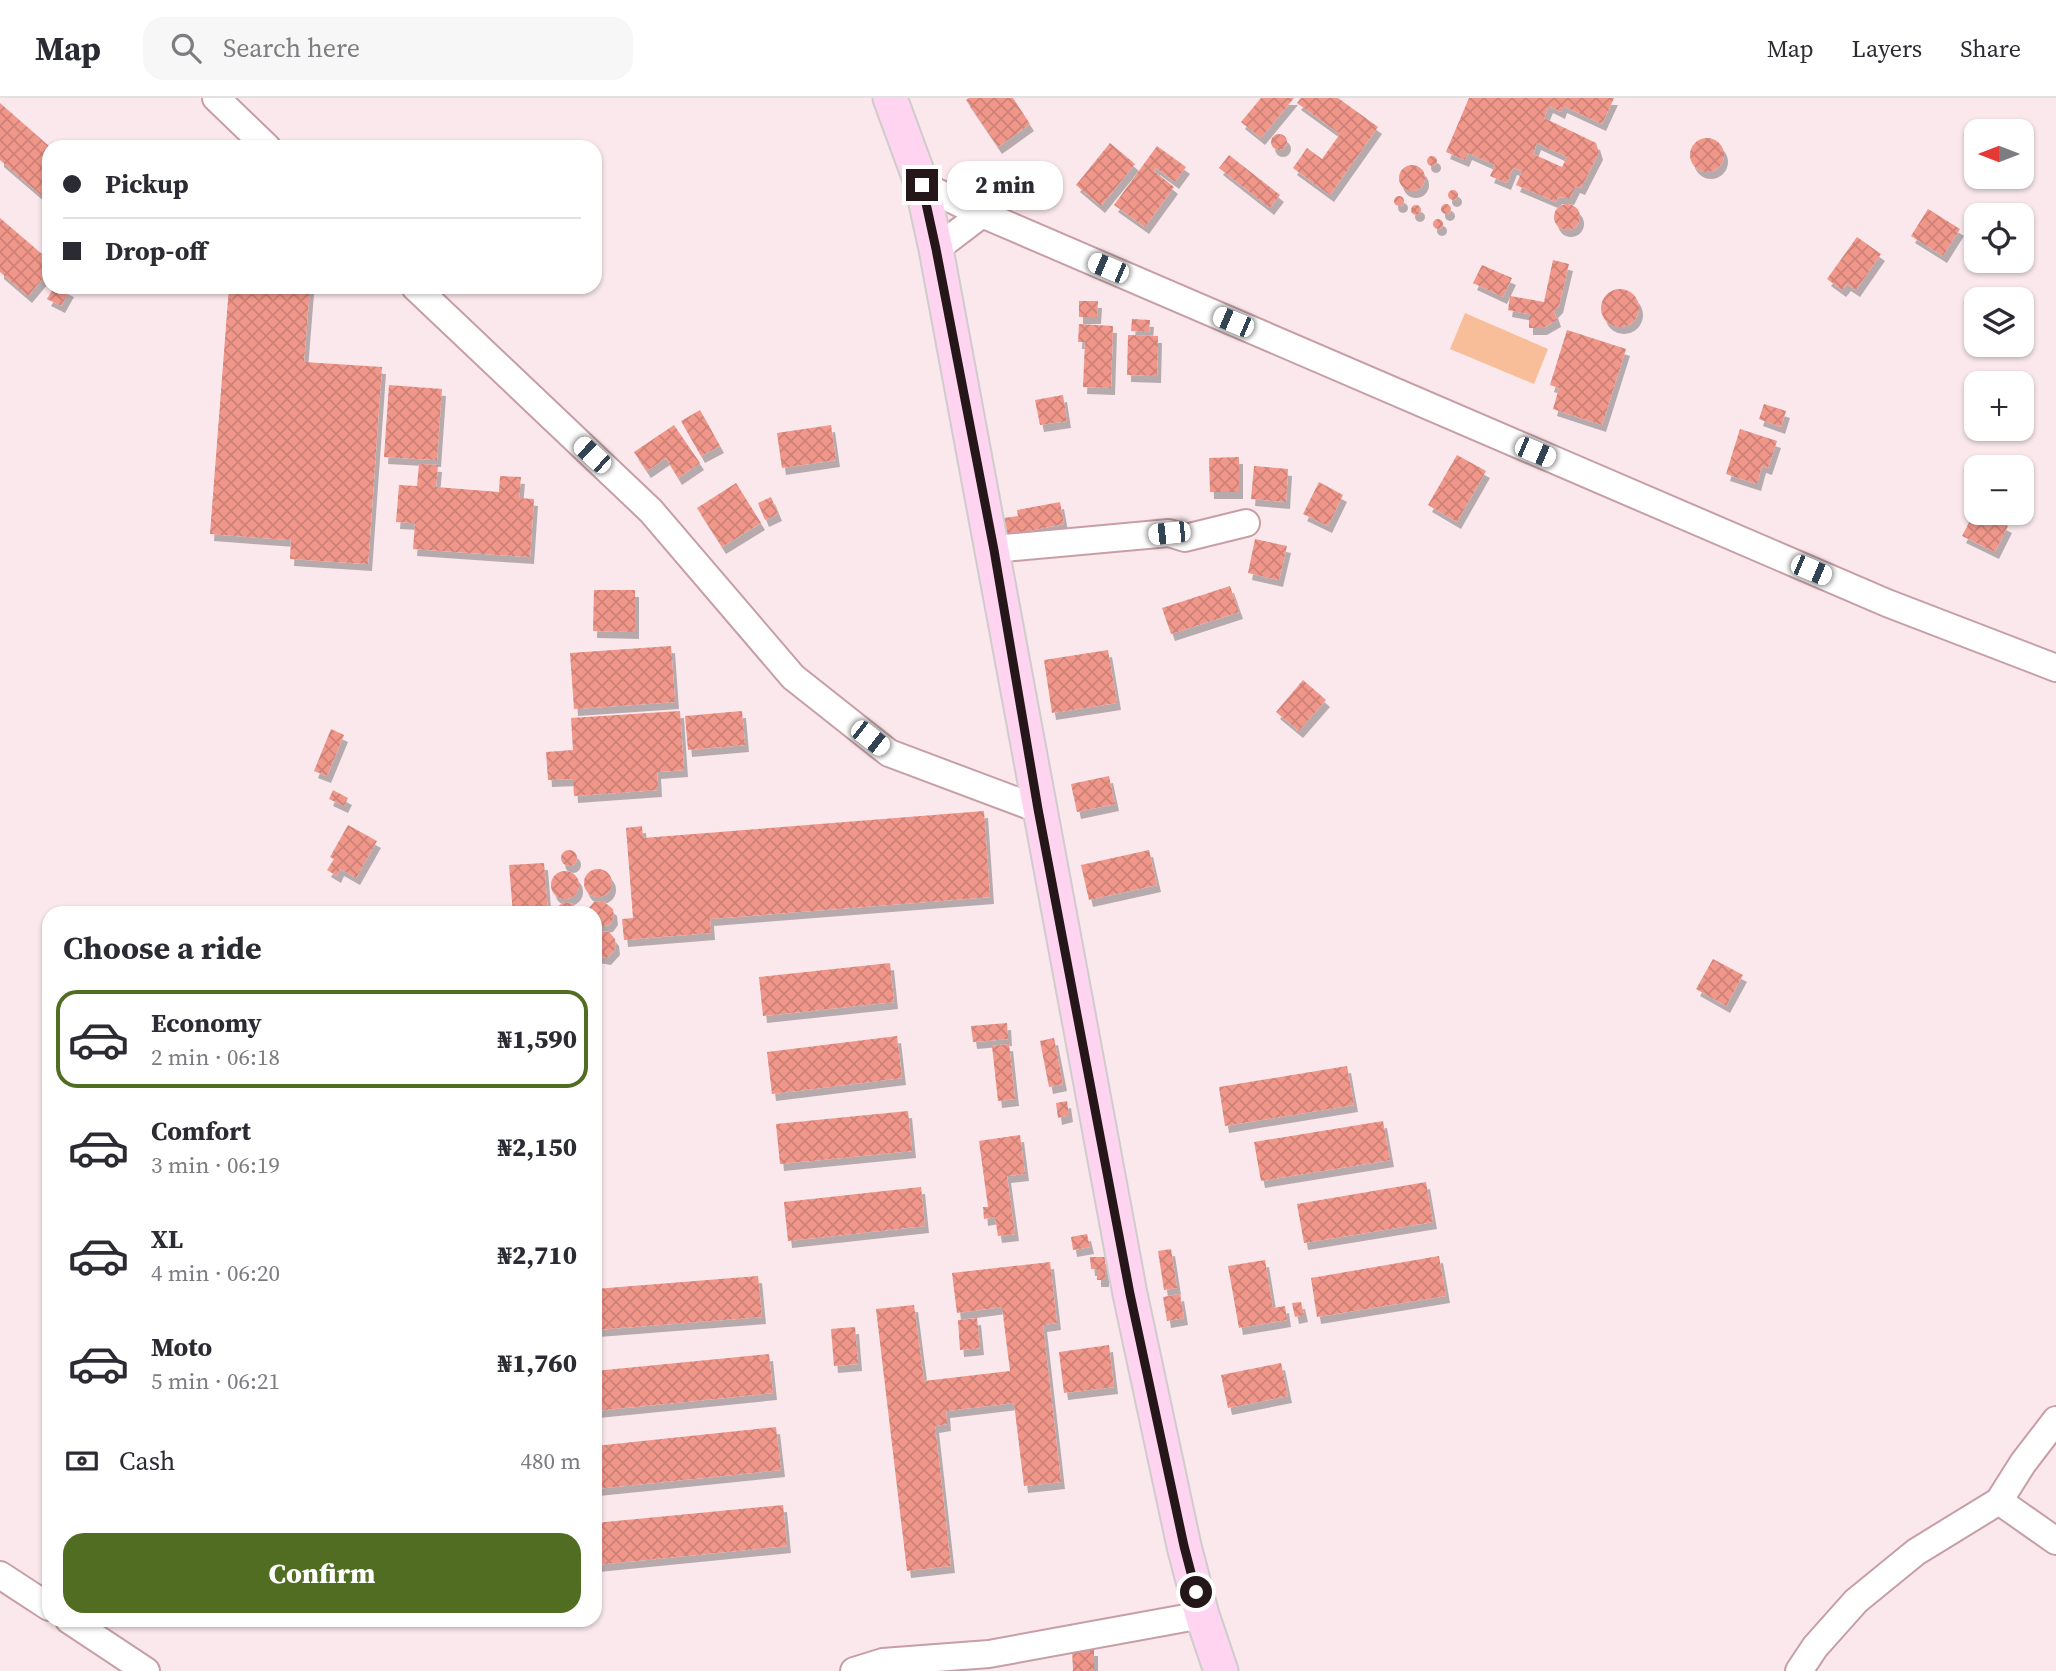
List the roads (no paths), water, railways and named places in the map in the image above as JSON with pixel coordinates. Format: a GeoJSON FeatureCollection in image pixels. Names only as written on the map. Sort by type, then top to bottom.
{"type":"FeatureCollection","features":[{"type":"Feature","properties":{"kind":"main road"},"geometry":{"type":"LineString","coordinates":[[890,98],[922,185],[936,249],[1130,1294],[1184,1546],[1202,1615],[1221,1671]]}},
{"type":"Feature","properties":{"kind":"street"},"geometry":{"type":"LineString","coordinates":[[216,98],[260,140]]}},
{"type":"Feature","properties":{"kind":"street"},"geometry":{"type":"LineString","coordinates":[[922,185],[982,214],[1887,603],[2056,668]]}},
{"type":"Feature","properties":{"kind":"street"},"geometry":{"type":"LineString","coordinates":[[936,249],[982,214]]}},
{"type":"Feature","properties":{"kind":"street"},"geometry":{"type":"LineString","coordinates":[[422,294],[651,511],[793,677],[889,753],[1038,809]]}},
{"type":"Feature","properties":{"kind":"street"},"geometry":{"type":"LineString","coordinates":[[994,550],[1169,533],[1185,538],[1246,523]]}},
{"type":"Feature","properties":{"kind":"street"},"geometry":{"type":"LineString","coordinates":[[1798,1671],[1815,1647],[1856,1601],[1916,1552],[1999,1501],[2023,1463],[2056,1420]]}},
{"type":"Feature","properties":{"kind":"street"},"geometry":{"type":"LineString","coordinates":[[1999,1501],[2056,1541]]}},
{"type":"Feature","properties":{"kind":"street"},"geometry":{"type":"LineString","coordinates":[[0,1575],[42,1602]]}},
{"type":"Feature","properties":{"kind":"street"},"geometry":{"type":"LineString","coordinates":[[854,1671],[883,1662],[989,1654],[1202,1615]]}},
{"type":"Feature","properties":{"kind":"street"},"geometry":{"type":"LineString","coordinates":[[80,1627],[146,1671]]}}]}
